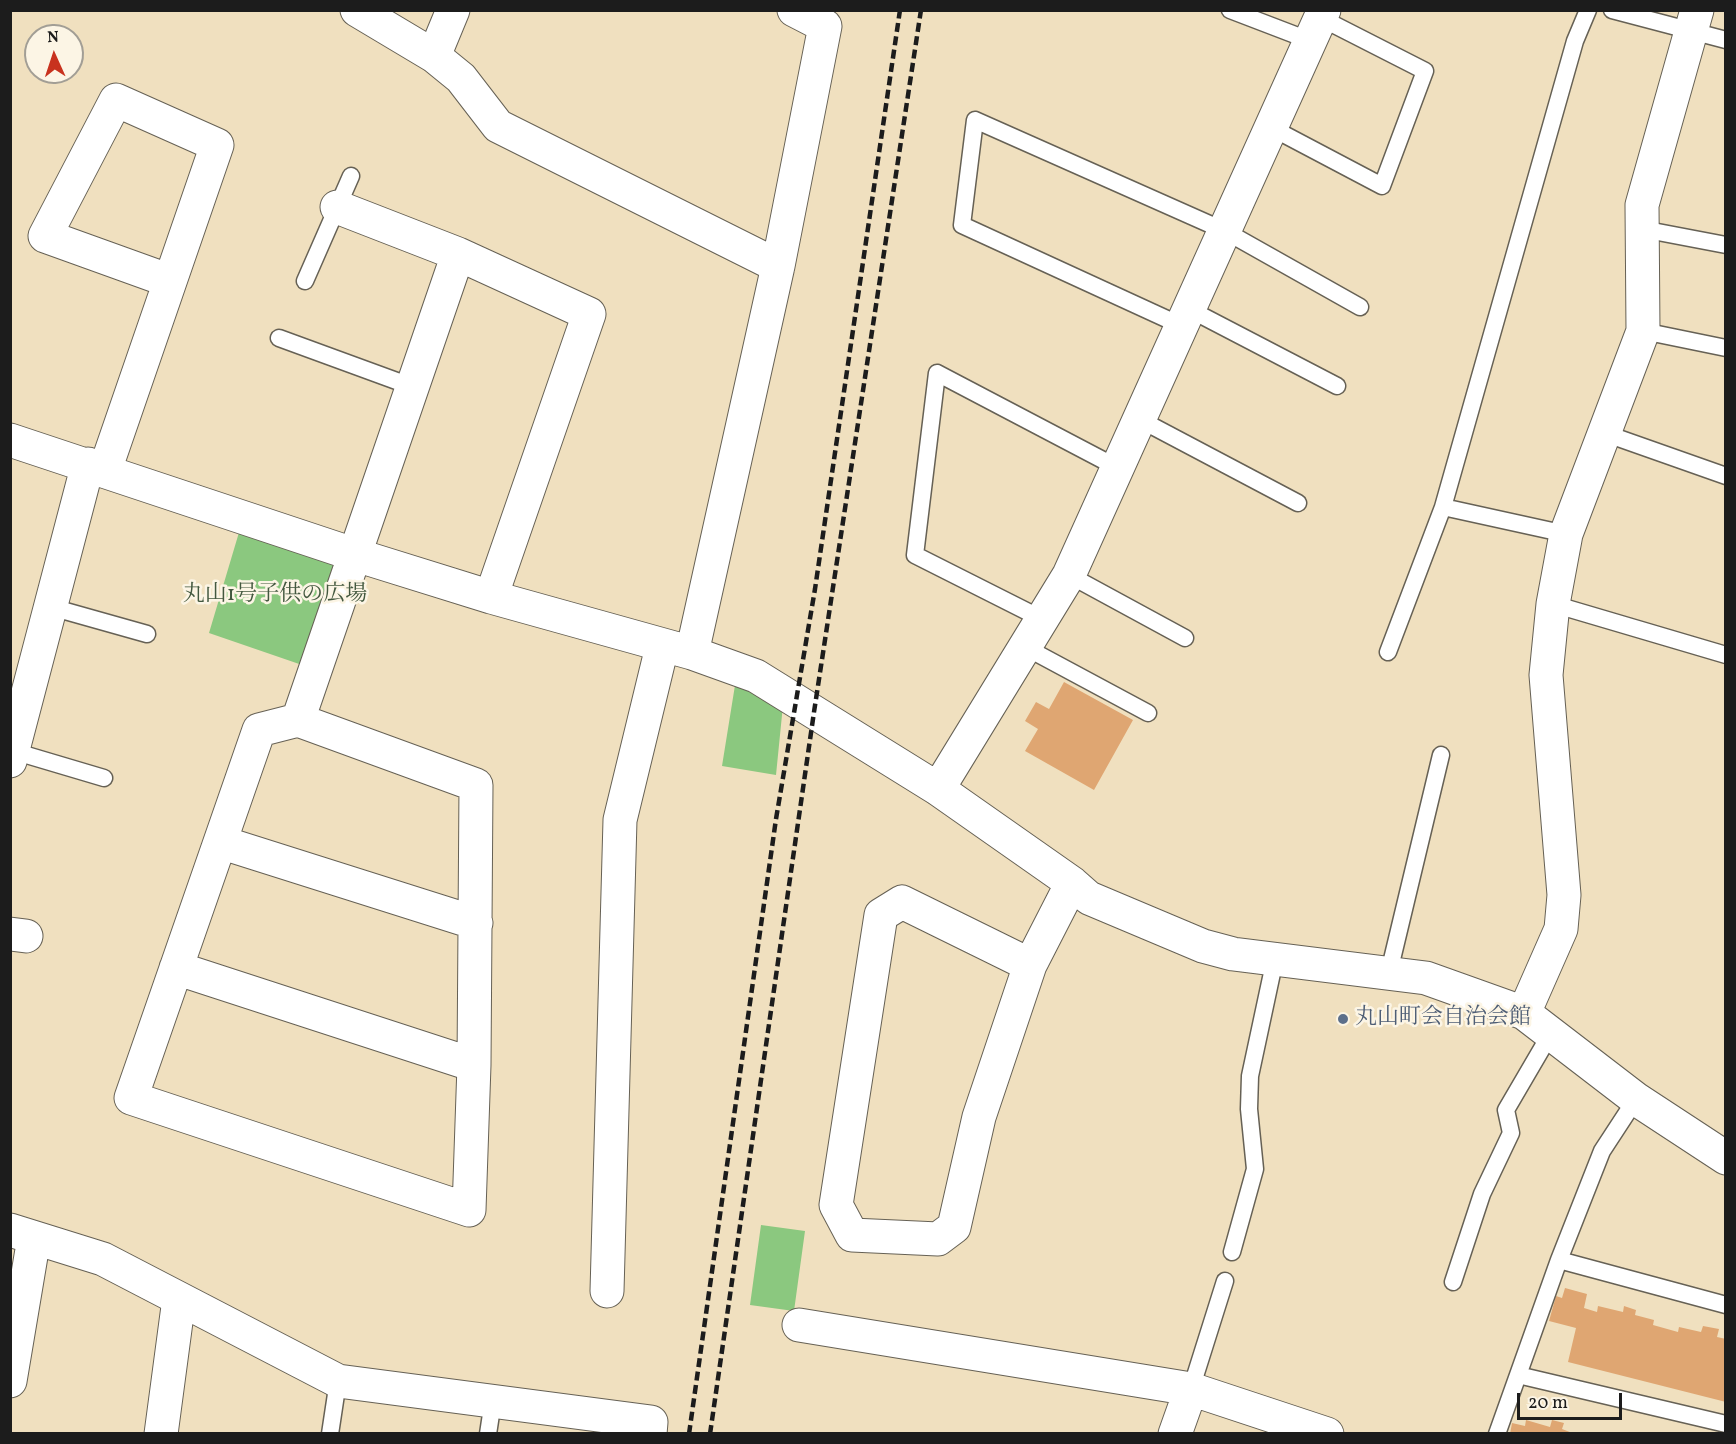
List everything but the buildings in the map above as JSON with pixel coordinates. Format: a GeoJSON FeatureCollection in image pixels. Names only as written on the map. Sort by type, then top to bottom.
{"type":"FeatureCollection","features":[{"type":"Feature","properties":{"kind":"street"},"geometry":{"type":"LineString","coordinates":[[357,10],[434,56],[461,78],[498,126],[778,266]]}},
{"type":"Feature","properties":{"kind":"street"},"geometry":{"type":"LineString","coordinates":[[434,56],[453,10]]}},
{"type":"Feature","properties":{"kind":"street"},"geometry":{"type":"LineString","coordinates":[[607,1291],[620,820],[677,650],[778,266],[826,18],[794,10]]}},
{"type":"Feature","properties":{"kind":"street"},"geometry":{"type":"LineString","coordinates":[[1524,1013],[1561,929],[1564,895],[1546,675],[1553,604],[1566,534],[1643,331],[1642,205],[1694,20]]}},
{"type":"Feature","properties":{"kind":"street"},"geometry":{"type":"LineString","coordinates":[[938,789],[1069,575],[1319,23]]}},
{"type":"Feature","properties":{"kind":"street"},"geometry":{"type":"LineString","coordinates":[[12,756],[51,606],[96,467],[170,281],[217,146],[116,100],[45,236],[170,281]]}},
{"type":"Feature","properties":{"kind":"street"},"geometry":{"type":"LineString","coordinates":[[337,207],[458,254],[589,314],[491,597]]}},
{"type":"Feature","properties":{"kind":"street"},"geometry":{"type":"LineString","coordinates":[[298,720],[458,254]]}},
{"type":"Feature","properties":{"kind":"street"},"geometry":{"type":"LineString","coordinates":[[10,440],[356,555],[491,597],[677,650],[756,676],[938,789],[1072,883],[1089,898],[1203,946],[1233,954],[1389,972],[1450,985],[1524,1013],[1636,1099],[1725,1158]]}},
{"type":"Feature","properties":{"kind":"street"},"geometry":{"type":"LineString","coordinates":[[298,720],[476,784],[474,1065],[469,1210],[131,1098],[220,842],[259,730],[298,720]]}},
{"type":"Feature","properties":{"kind":"street"},"geometry":{"type":"LineString","coordinates":[[220,842],[476,924]]}},
{"type":"Feature","properties":{"kind":"street"},"geometry":{"type":"LineString","coordinates":[[1030,965],[902,902],[881,915],[836,1204],[852,1235],[938,1239],[954,1227],[979,1117],[1030,965],[1072,883]]}},
{"type":"Feature","properties":{"kind":"street"},"geometry":{"type":"LineString","coordinates":[[176,968],[474,1065]]}},
{"type":"Feature","properties":{"kind":"street"},"geometry":{"type":"LineString","coordinates":[[10,1381],[22,1234],[103,1259],[338,1381],[651,1422],[650,1434]]}},
{"type":"Feature","properties":{"kind":"street"},"geometry":{"type":"LineString","coordinates":[[161,1434],[179,1299]]}},
{"type":"Feature","properties":{"kind":"street"},"geometry":{"type":"LineString","coordinates":[[799,1325],[1191,1389],[1327,1434]]}},
{"type":"Feature","properties":{"kind":"street"},"geometry":{"type":"LineString","coordinates":[[1175,1434],[1191,1389]]}},
{"type":"Feature","properties":{"kind":"lane"},"geometry":{"type":"LineString","coordinates":[[1230,10],[1319,23],[1425,71],[1382,186],[1272,128]]}},
{"type":"Feature","properties":{"kind":"lane"},"geometry":{"type":"LineString","coordinates":[[1388,652],[1443,507],[1575,41],[1588,10]]}},
{"type":"Feature","properties":{"kind":"lane"},"geometry":{"type":"LineString","coordinates":[[1612,10],[1694,20],[1725,40]]}},
{"type":"Feature","properties":{"kind":"lane"},"geometry":{"type":"LineString","coordinates":[[1337,386],[1186,317],[962,225],[975,120],[1225,231],[1360,307]]}},
{"type":"Feature","properties":{"kind":"lane"},"geometry":{"type":"LineString","coordinates":[[305,281],[351,176]]}},
{"type":"Feature","properties":{"kind":"lane"},"geometry":{"type":"LineString","coordinates":[[1642,229],[1725,245]]}},
{"type":"Feature","properties":{"kind":"lane"},"geometry":{"type":"LineString","coordinates":[[1643,331],[1725,348]]}},
{"type":"Feature","properties":{"kind":"lane"},"geometry":{"type":"LineString","coordinates":[[279,339],[413,387]]}},
{"type":"Feature","properties":{"kind":"lane"},"geometry":{"type":"LineString","coordinates":[[1042,619],[915,555],[937,373],[1118,468]]}},
{"type":"Feature","properties":{"kind":"lane"},"geometry":{"type":"LineString","coordinates":[[1139,419],[1298,503]]}},
{"type":"Feature","properties":{"kind":"lane"},"geometry":{"type":"LineString","coordinates":[[1604,433],[1725,476]]}},
{"type":"Feature","properties":{"kind":"lane"},"geometry":{"type":"LineString","coordinates":[[1443,507],[1566,534]]}},
{"type":"Feature","properties":{"kind":"lane"},"geometry":{"type":"LineString","coordinates":[[1069,575],[1185,638]]}},
{"type":"Feature","properties":{"kind":"lane"},"geometry":{"type":"LineString","coordinates":[[1553,604],[1725,655]]}},
{"type":"Feature","properties":{"kind":"lane"},"geometry":{"type":"LineString","coordinates":[[51,606],[147,634]]}},
{"type":"Feature","properties":{"kind":"lane"},"geometry":{"type":"LineString","coordinates":[[1025,647],[1148,713]]}},
{"type":"Feature","properties":{"kind":"lane"},"geometry":{"type":"LineString","coordinates":[[1389,972],[1441,755]]}},
{"type":"Feature","properties":{"kind":"lane"},"geometry":{"type":"LineString","coordinates":[[12,756],[104,778]]}},
{"type":"Feature","properties":{"kind":"lane"},"geometry":{"type":"LineString","coordinates":[[1232,1252],[1255,1169],[1249,1108],[1250,1076],[1275,959]]}},
{"type":"Feature","properties":{"kind":"lane"},"geometry":{"type":"LineString","coordinates":[[1453,1282],[1482,1194],[1511,1133],[1506,1110],[1551,1033]]}},
{"type":"Feature","properties":{"kind":"lane"},"geometry":{"type":"LineString","coordinates":[[1497,1434],[1559,1260],[1602,1151],[1636,1099]]}},
{"type":"Feature","properties":{"kind":"lane"},"geometry":{"type":"LineString","coordinates":[[1559,1260],[1725,1305]]}},
{"type":"Feature","properties":{"kind":"lane"},"geometry":{"type":"LineString","coordinates":[[1191,1389],[1225,1281]]}},
{"type":"Feature","properties":{"kind":"lane"},"geometry":{"type":"LineString","coordinates":[[1518,1375],[1725,1424]]}},
{"type":"Feature","properties":{"kind":"lane"},"geometry":{"type":"LineString","coordinates":[[330,1434],[338,1381]]}},
{"type":"Feature","properties":{"kind":"lane"},"geometry":{"type":"LineString","coordinates":[[488,1434],[493,1401]]}},
{"type":"Feature","properties":{"kind":"green space","name":"丸山1号子供の広場"},"geometry":{"type":"Polygon","coordinates":[[[240,529],[341,563],[305,666],[209,633],[240,529]]]}},
{"type":"Feature","properties":{"kind":"green space"},"geometry":{"type":"Polygon","coordinates":[[[736,679],[783,705],[776,775],[722,766],[736,679]]]}},
{"type":"Feature","properties":{"kind":"green space"},"geometry":{"type":"Polygon","coordinates":[[[761,1225],[805,1231],[794,1311],[750,1305],[761,1225]]]}},
{"type":"Feature","properties":{"kind":"railway"},"geometry":{"type":"LineString","coordinates":[[689,1434],[776,819],[815,589],[900,10]]}},
{"type":"Feature","properties":{"kind":"railway"},"geometry":{"type":"LineString","coordinates":[[710,1434],[814,712],[921,10]]}},
{"type":"Feature","properties":{"kind":"place","name":"丸山町会自治会館"},"geometry":{"type":"Point","coordinates":[1343,1019]}}]}
